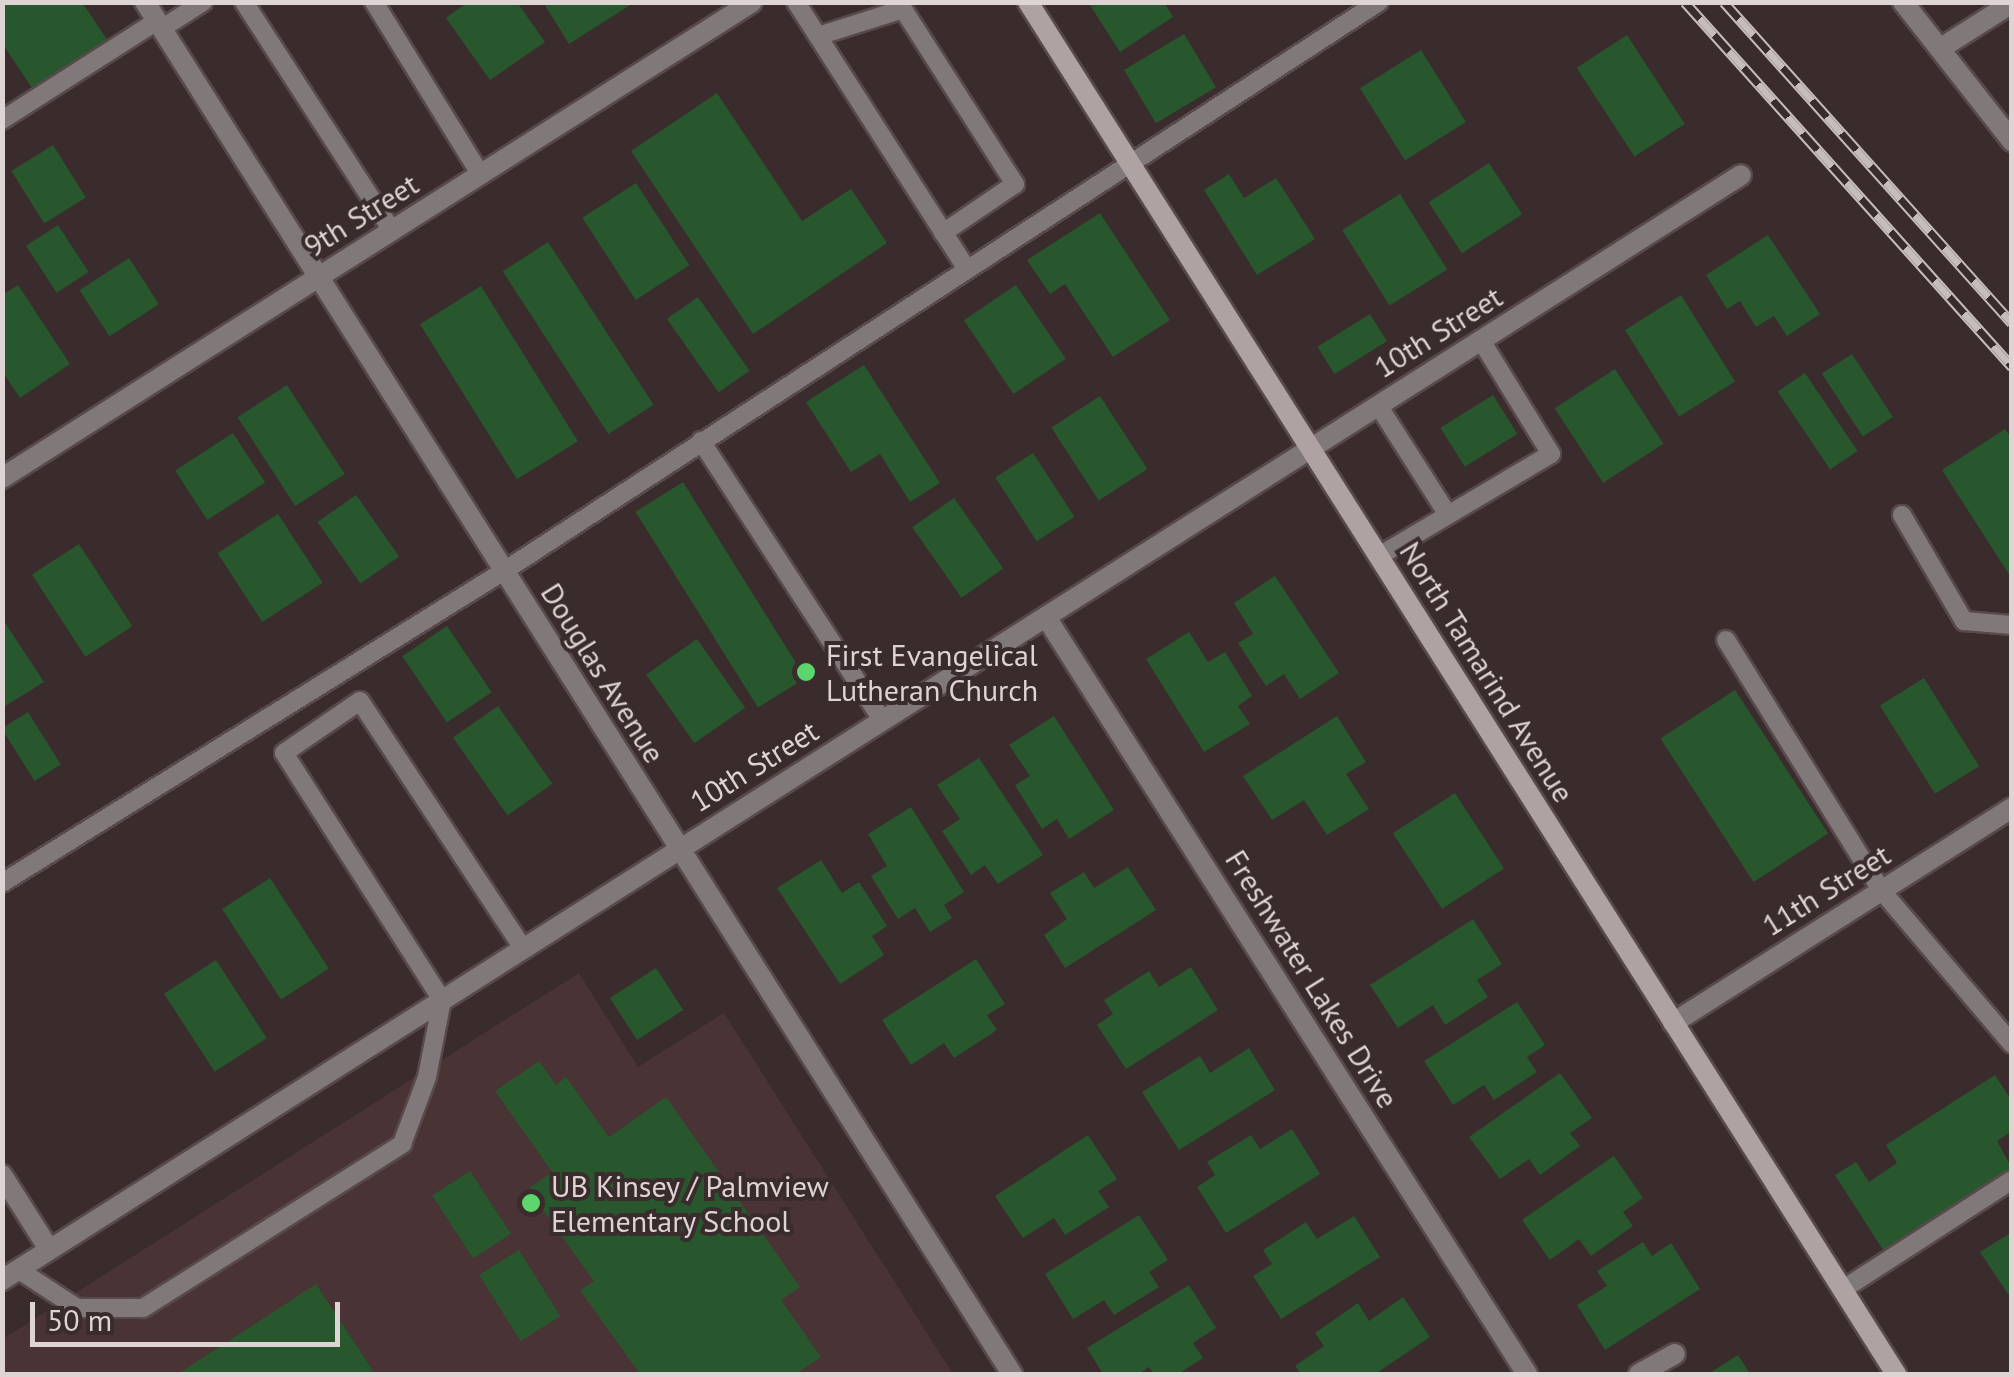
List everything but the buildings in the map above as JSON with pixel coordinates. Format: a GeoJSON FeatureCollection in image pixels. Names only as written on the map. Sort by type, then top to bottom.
{"type":"FeatureCollection","features":[{"type":"Feature","properties":{"kind":"street","name":"Douglas Avenue"},"geometry":{"type":"LineString","coordinates":[[145,2],[1012,1374]]}},
{"type":"Feature","properties":{"kind":"street","name":"9th Street"},"geometry":{"type":"LineString","coordinates":[[2,478],[480,174],[724,10],[752,2]]}},
{"type":"Feature","properties":{"kind":"street","name":"North Tamarind Avenue"},"geometry":{"type":"LineString","coordinates":[[1028,2],[1896,1374]]}},
{"type":"Feature","properties":{"kind":"street"},"geometry":{"type":"LineString","coordinates":[[1903,2],[2012,141]]}},
{"type":"Feature","properties":{"kind":"street"},"geometry":{"type":"LineString","coordinates":[[1941,48],[2012,3]]}},
{"type":"Feature","properties":{"kind":"street","name":"10th Street"},"geometry":{"type":"LineString","coordinates":[[11,1275],[1742,176]]}},
{"type":"Feature","properties":{"kind":"street","name":"Freshwater Lakes Drive"},"geometry":{"type":"LineString","coordinates":[[1046,616],[1526,1374]]}},
{"type":"Feature","properties":{"kind":"street","name":"11th Street"},"geometry":{"type":"LineString","coordinates":[[1673,1022],[2012,808]]}},
{"type":"Feature","properties":{"kind":"street"},"geometry":{"type":"LineString","coordinates":[[2,1175],[49,1249]]}},
{"type":"Feature","properties":{"kind":"street"},"geometry":{"type":"LineString","coordinates":[[1639,1374],[1676,1354]]}},
{"type":"Feature","properties":{"kind":"lane"},"geometry":{"type":"LineString","coordinates":[[2,120],[203,2]]}},
{"type":"Feature","properties":{"kind":"lane"},"geometry":{"type":"LineString","coordinates":[[244,2],[392,231]]}},
{"type":"Feature","properties":{"kind":"lane"},"geometry":{"type":"LineString","coordinates":[[374,2],[480,174]]}},
{"type":"Feature","properties":{"kind":"lane"},"geometry":{"type":"LineString","coordinates":[[796,2],[966,268]]}},
{"type":"Feature","properties":{"kind":"lane"},"geometry":{"type":"LineString","coordinates":[[2,884],[504,571],[1379,2]]}},
{"type":"Feature","properties":{"kind":"lane"},"geometry":{"type":"LineString","coordinates":[[818,36],[902,9],[1015,184],[944,232]]}},
{"type":"Feature","properties":{"kind":"lane"},"geometry":{"type":"LineString","coordinates":[[1379,556],[1551,454],[1481,340]]}},
{"type":"Feature","properties":{"kind":"lane"},"geometry":{"type":"LineString","coordinates":[[1378,406],[1448,516]]}},
{"type":"Feature","properties":{"kind":"lane"},"geometry":{"type":"LineString","coordinates":[[701,442],[882,720]]}},
{"type":"Feature","properties":{"kind":"lane"},"geometry":{"type":"LineString","coordinates":[[1902,515],[1964,620],[2012,626]]}},
{"type":"Feature","properties":{"kind":"lane"},"geometry":{"type":"LineString","coordinates":[[1726,640],[1882,890],[2012,1044]]}},
{"type":"Feature","properties":{"kind":"lane"},"geometry":{"type":"LineString","coordinates":[[11,1275],[78,1308],[144,1308],[402,1144],[428,1078],[442,1000],[284,753],[360,701],[523,948]]}},
{"type":"Feature","properties":{"kind":"lane"},"geometry":{"type":"LineString","coordinates":[[1842,1290],[2012,1180]]}},
{"type":"Feature","properties":{"kind":"shaded area","name":"UB Kinsey / Palmview Elementary School"},"geometry":{"type":"Polygon","coordinates":[[[579,973],[638,1067],[724,1013],[953,1374],[3,1374],[3,1339],[579,973]]]}},
{"type":"Feature","properties":{"kind":"railway"},"geometry":{"type":"LineString","coordinates":[[1685,2],[2012,367]]}},
{"type":"Feature","properties":{"kind":"railway"},"geometry":{"type":"LineString","coordinates":[[1724,2],[2012,323]]}},
{"type":"Feature","properties":{"kind":"place","name":"First Evangelical Lutheran Church"},"geometry":{"type":"Point","coordinates":[806,672]}},
{"type":"Feature","properties":{"kind":"place","name":"UB Kinsey / Palmview Elementary School"},"geometry":{"type":"Point","coordinates":[531,1203]}}]}
